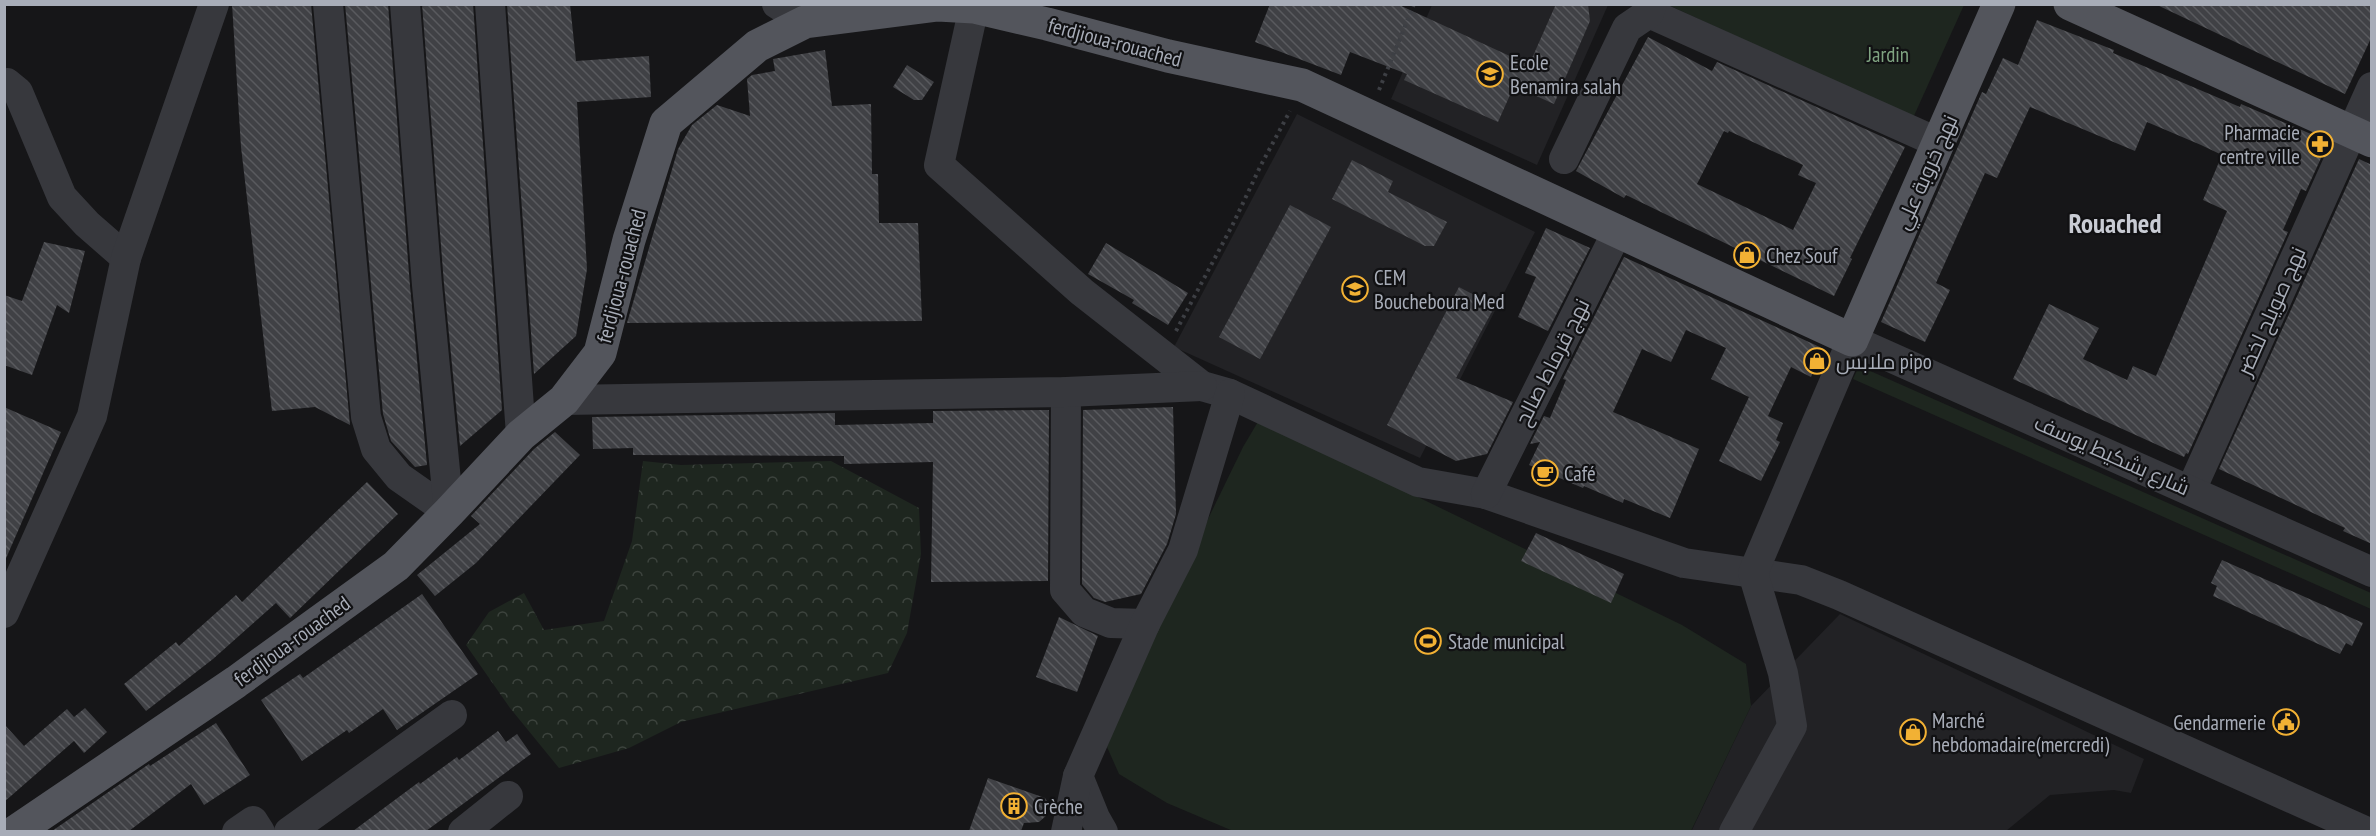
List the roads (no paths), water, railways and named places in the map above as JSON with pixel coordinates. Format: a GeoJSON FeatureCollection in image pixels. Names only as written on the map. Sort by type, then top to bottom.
{"type":"FeatureCollection","features":[{"type":"Feature","properties":{"kind":"main road","name":"نهج خروبة علي"},"geometry":{"type":"LineString","coordinates":[[1852,340],[1999,4]]}},
{"type":"Feature","properties":{"kind":"main road"},"geometry":{"type":"LineString","coordinates":[[2070,4],[2362,136]]}},
{"type":"Feature","properties":{"kind":"main road","name":"ferdjioua-rouached"},"geometry":{"type":"LineString","coordinates":[[15,831],[236,682],[386,573],[449,512],[521,435],[564,400],[600,352],[629,240],[666,123],[757,46],[805,22],[938,5],[974,7],[1168,56],[1302,85],[1852,340]]}},
{"type":"Feature","properties":{"kind":"street"},"geometry":{"type":"LineString","coordinates":[[4,613],[92,416],[126,258],[214,4]]}},
{"type":"Feature","properties":{"kind":"street"},"geometry":{"type":"LineString","coordinates":[[328,4],[366,417],[376,449],[399,477],[449,512]]}},
{"type":"Feature","properties":{"kind":"street"},"geometry":{"type":"LineString","coordinates":[[405,4],[427,285],[449,512]]}},
{"type":"Feature","properties":{"kind":"street"},"geometry":{"type":"LineString","coordinates":[[490,4],[521,435]]}},
{"type":"Feature","properties":{"kind":"street"},"geometry":{"type":"LineString","coordinates":[[777,4],[805,22]]}},
{"type":"Feature","properties":{"kind":"street"},"geometry":{"type":"LineString","coordinates":[[974,7],[939,165],[1082,292],[1202,386]]}},
{"type":"Feature","properties":{"kind":"street"},"geometry":{"type":"LineString","coordinates":[[1564,159],[1627,28],[1650,9],[1939,143]]}},
{"type":"Feature","properties":{"kind":"street"},"geometry":{"type":"LineString","coordinates":[[4,84],[7,83],[18,92],[62,197],[87,224],[126,258]]}},
{"type":"Feature","properties":{"kind":"street","name":"نهج صويلح لخضر"},"geometry":{"type":"LineString","coordinates":[[2191,490],[2362,136],[2372,87]]}},
{"type":"Feature","properties":{"kind":"street","name":"نهج قرماط صالح"},"geometry":{"type":"LineString","coordinates":[[1486,494],[1618,230]]}},
{"type":"Feature","properties":{"kind":"street"},"geometry":{"type":"LineString","coordinates":[[1734,831],[1792,726],[1782,673],[1753,573],[1852,340]]}},
{"type":"Feature","properties":{"kind":"street","name":"شارع بشكيط يوسف"},"geometry":{"type":"LineString","coordinates":[[1852,340],[2372,572]]}},
{"type":"Feature","properties":{"kind":"street"},"geometry":{"type":"LineString","coordinates":[[564,400],[1066,392],[1202,386],[1230,394],[1418,483],[1486,494],[1684,563],[1801,580],[2367,831]]}},
{"type":"Feature","properties":{"kind":"street"},"geometry":{"type":"LineString","coordinates":[[1066,392],[1065,590],[1084,612],[1111,624],[1145,624]]}},
{"type":"Feature","properties":{"kind":"street"},"geometry":{"type":"LineString","coordinates":[[1066,831],[1078,776],[1145,624],[1183,550],[1230,394]]}},
{"type":"Feature","properties":{"kind":"street"},"geometry":{"type":"LineString","coordinates":[[289,831],[452,715]]}},
{"type":"Feature","properties":{"kind":"street"},"geometry":{"type":"LineString","coordinates":[[1078,776],[1095,818],[1103,831]]}},
{"type":"Feature","properties":{"kind":"street"},"geometry":{"type":"LineString","coordinates":[[463,831],[508,796]]}},
{"type":"Feature","properties":{"kind":"street"},"geometry":{"type":"LineString","coordinates":[[237,831],[253,821],[260,831]]}},
{"type":"Feature","properties":{"kind":"place","name":"Ecole Benamira salah"},"geometry":{"type":"Point","coordinates":[1490,74]}},
{"type":"Feature","properties":{"kind":"place","name":"Pharmacie centre ville"},"geometry":{"type":"Point","coordinates":[2320,144]}},
{"type":"Feature","properties":{"kind":"place","name":"Chez Souf"},"geometry":{"type":"Point","coordinates":[1747,255]}},
{"type":"Feature","properties":{"kind":"place","name":"CEM Boucheboura Med"},"geometry":{"type":"Point","coordinates":[1355,289]}},
{"type":"Feature","properties":{"kind":"place","name":"ملابس pipo"},"geometry":{"type":"Point","coordinates":[1817,361]}},
{"type":"Feature","properties":{"kind":"place","name":"Café"},"geometry":{"type":"Point","coordinates":[1545,473]}},
{"type":"Feature","properties":{"kind":"place","name":"Stade municipal"},"geometry":{"type":"Point","coordinates":[1428,641]}},
{"type":"Feature","properties":{"kind":"place","name":"Gendarmerie"},"geometry":{"type":"Point","coordinates":[2286,722]}},
{"type":"Feature","properties":{"kind":"place","name":"Marché hebdomadaire(mercredi)"},"geometry":{"type":"Point","coordinates":[1913,732]}},
{"type":"Feature","properties":{"kind":"place","name":"Crèche"},"geometry":{"type":"Point","coordinates":[1014,806]}},
{"type":"Feature","properties":{"kind":"district","name":"Rouached"},"geometry":{"type":"Point","coordinates":[2115,223]}},
{"type":"Feature","properties":{"kind":"park label","name":"Jardin"},"geometry":{"type":"Point","coordinates":[1888,54]}}]}
